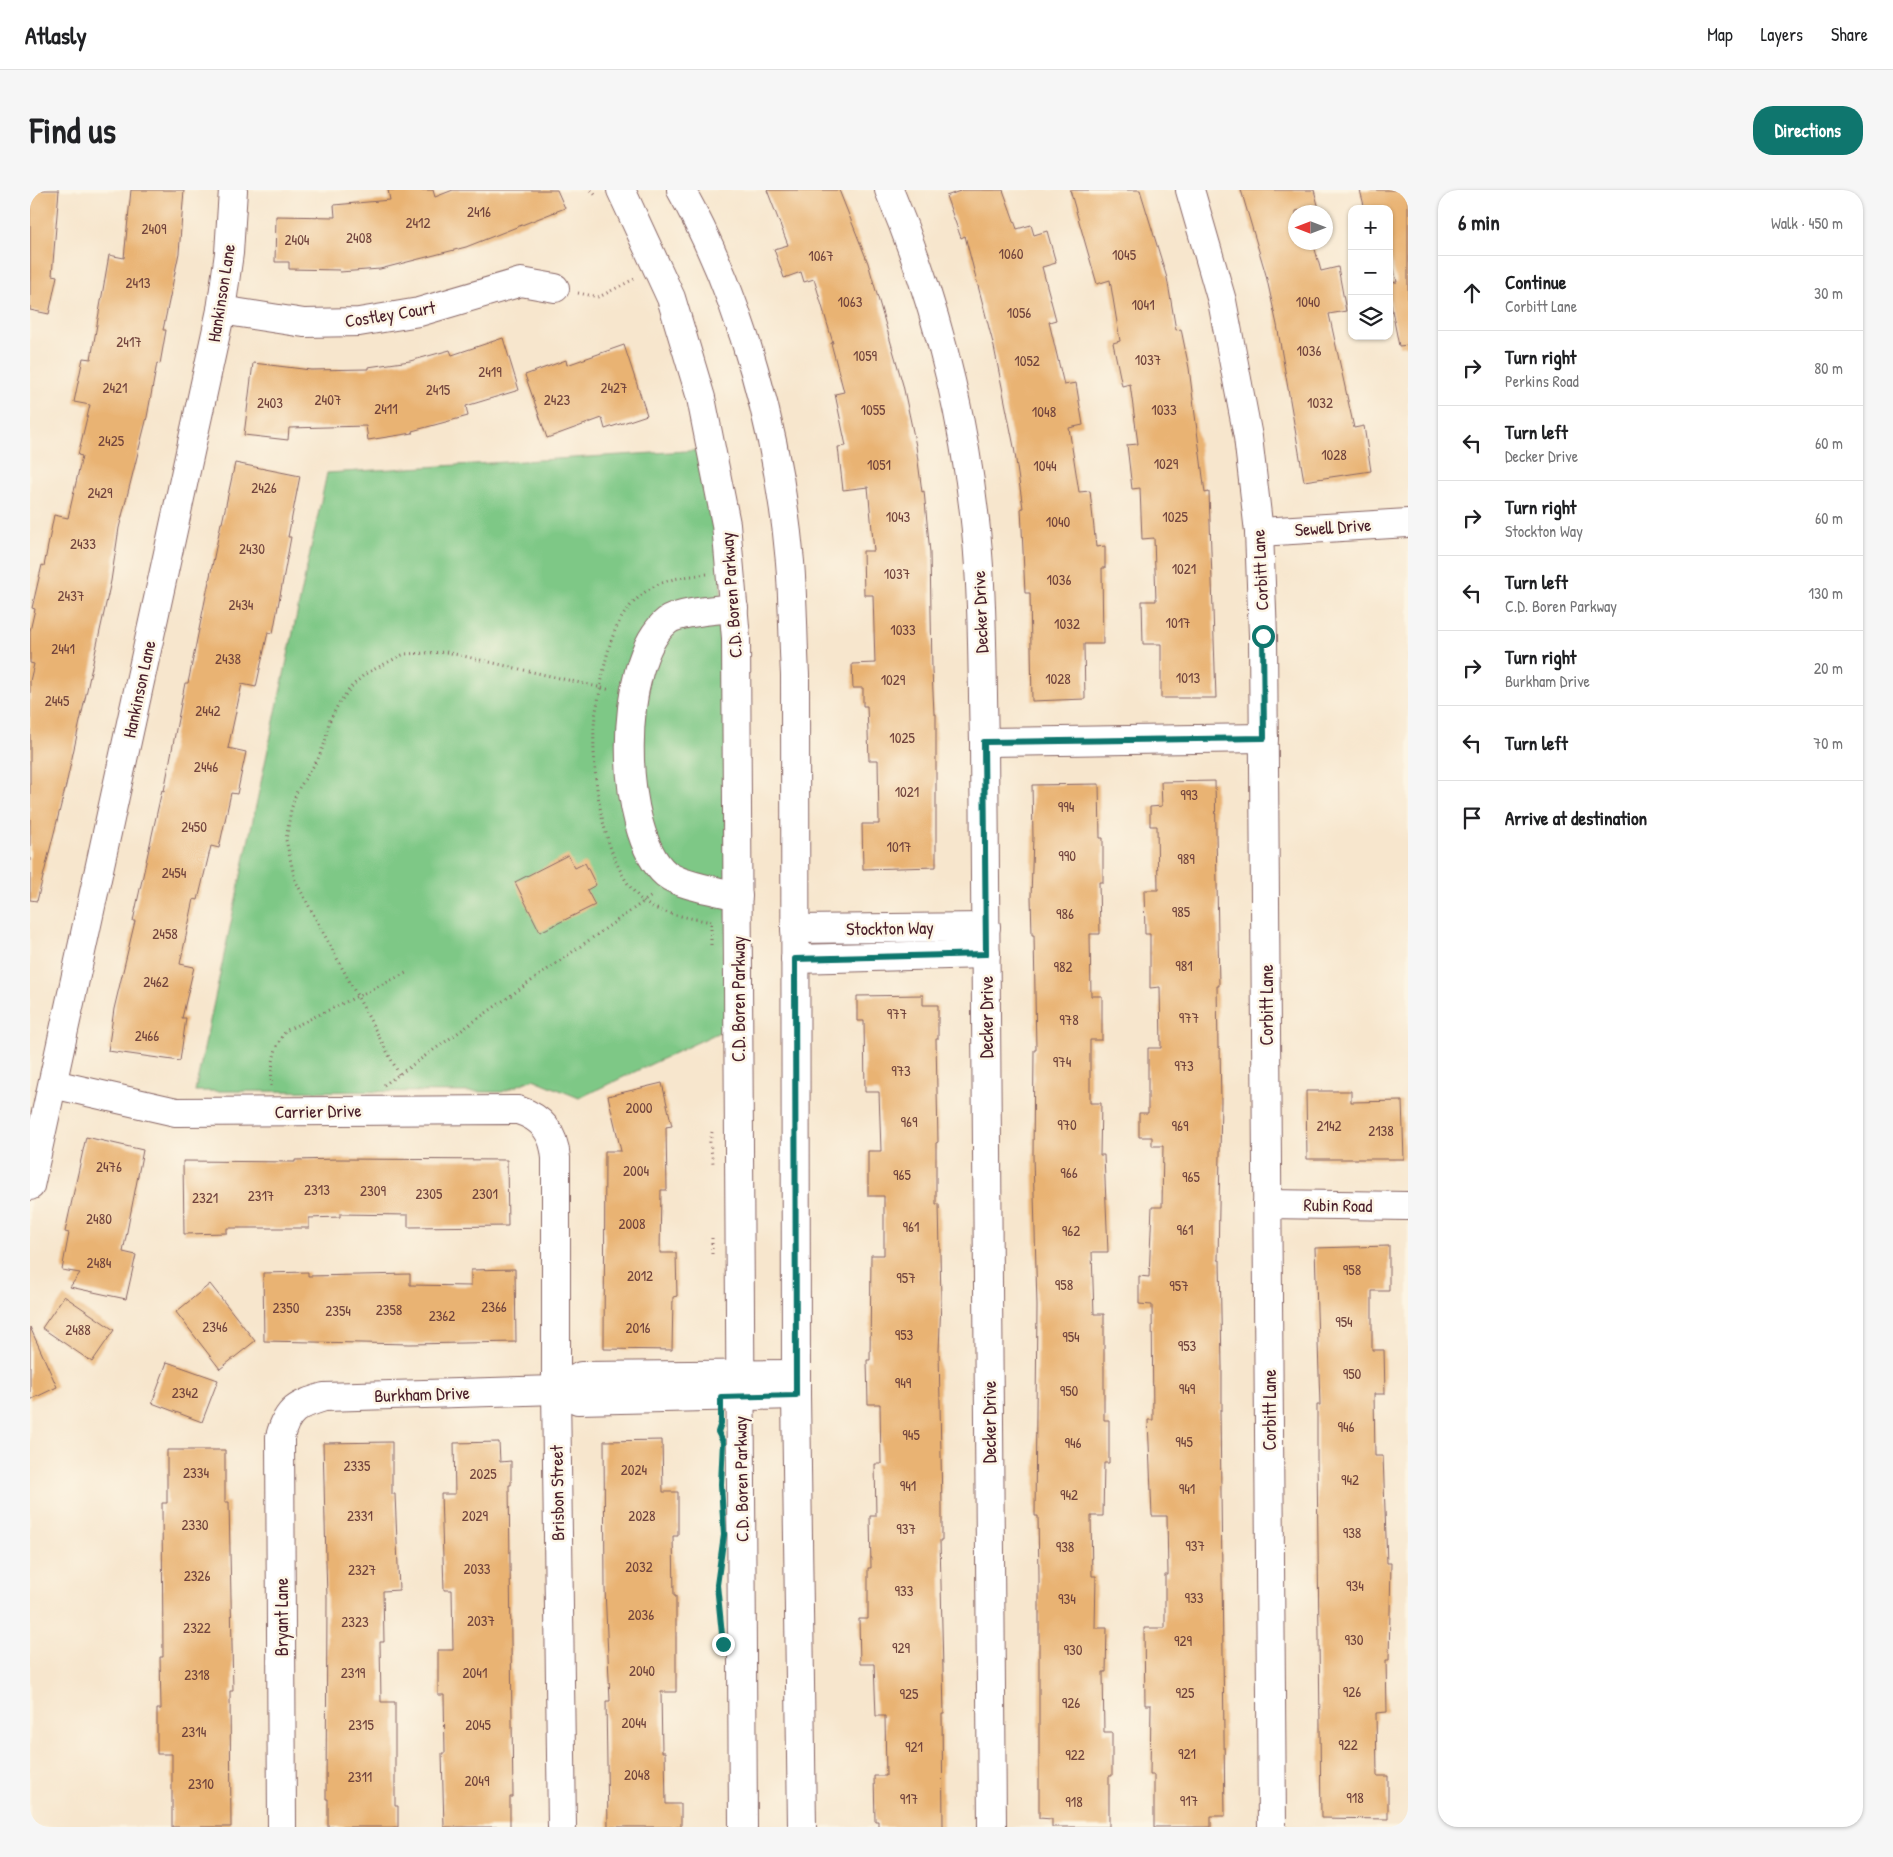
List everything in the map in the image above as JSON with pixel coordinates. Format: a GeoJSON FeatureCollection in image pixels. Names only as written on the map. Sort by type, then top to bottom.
{"type":"FeatureCollection","features":[{"type":"Feature","properties":{"kind":"street","name":"Hankinson Lane"},"geometry":{"type":"LineString","coordinates":[[30,1186],[221,310],[229,253],[233,190]]}},
{"type":"Feature","properties":{"kind":"street"},"geometry":{"type":"LineString","coordinates":[[681,190],[695,216],[732,302],[759,392],[778,476],[790,562],[795,675],[796,1385],[802,1827]]}},
{"type":"Feature","properties":{"kind":"street","name":"Decker Drive"},"geometry":{"type":"LineString","coordinates":[[889,190],[911,242],[956,400],[976,530],[984,742],[992,1827]]}},
{"type":"Feature","properties":{"kind":"street","name":"Corbitt Lane"},"geometry":{"type":"LineString","coordinates":[[1190,190],[1222,300],[1248,437],[1259,532],[1264,738],[1272,1827]]}},
{"type":"Feature","properties":{"kind":"street","name":"C.D. Boren Parkway"},"geometry":{"type":"LineString","coordinates":[[611,197],[640,273],[671,298],[701,398],[726,524],[734,608],[736,638],[727,893],[740,1385],[743,1827]]}},
{"type":"Feature","properties":{"kind":"street","name":"Costley Court"},"geometry":{"type":"LineString","coordinates":[[221,310],[304,323],[359,322],[420,312],[521,282],[555,288]]}},
{"type":"Feature","properties":{"kind":"street","name":"Sewell Drive"},"geometry":{"type":"LineString","coordinates":[[1259,532],[1408,522]]}},
{"type":"Feature","properties":{"kind":"street"},"geometry":{"type":"LineString","coordinates":[[727,893],[676,879],[667,875],[656,864],[648,850],[637,813],[631,784],[629,740],[635,695],[649,645],[668,620],[678,616],[734,608]]}},
{"type":"Feature","properties":{"kind":"street"},"geometry":{"type":"LineString","coordinates":[[984,742],[1264,738]]}},
{"type":"Feature","properties":{"kind":"street","name":"Stockton Way"},"geometry":{"type":"LineString","coordinates":[[795,929],[986,927]]}},
{"type":"Feature","properties":{"kind":"street","name":"Stockton Way"},"geometry":{"type":"LineString","coordinates":[[795,959],[986,954]]}},
{"type":"Feature","properties":{"kind":"street","name":"Carrier Drive"},"geometry":{"type":"LineString","coordinates":[[53,1084],[176,1112],[518,1110],[531,1114],[542,1122],[550,1132],[555,1145],[556,1158]]}},
{"type":"Feature","properties":{"kind":"street","name":"Brisbon Street"},"geometry":{"type":"LineString","coordinates":[[556,1158],[556,1390],[562,1827]]}},
{"type":"Feature","properties":{"kind":"street","name":"Rubin Road"},"geometry":{"type":"LineString","coordinates":[[1267,1204],[1408,1206]]}},
{"type":"Feature","properties":{"kind":"street","name":"Burkham Drive"},"geometry":{"type":"LineString","coordinates":[[291,1411],[304,1403],[324,1397],[556,1390],[578,1400],[740,1385],[796,1385]]}},
{"type":"Feature","properties":{"kind":"street","name":"Bryant Lane"},"geometry":{"type":"LineString","coordinates":[[282,1827],[280,1437],[283,1422],[291,1411]]}},
{"type":"Feature","properties":{"kind":"path"},"geometry":{"type":"LineString","coordinates":[[591,190],[611,197]]}},
{"type":"Feature","properties":{"kind":"path"},"geometry":{"type":"LineString","coordinates":[[636,286],[640,273]]}},
{"type":"Feature","properties":{"kind":"path"},"geometry":{"type":"LineString","coordinates":[[555,288],[599,297],[640,273]]}},
{"type":"Feature","properties":{"kind":"path"},"geometry":{"type":"LineString","coordinates":[[399,1074],[295,880],[286,840],[290,810],[297,792],[318,759],[330,722],[352,686],[365,674],[404,654],[446,652],[635,695]]}},
{"type":"Feature","properties":{"kind":"path"},"geometry":{"type":"LineString","coordinates":[[379,1111],[380,1088],[676,879]]}},
{"type":"Feature","properties":{"kind":"path"},"geometry":{"type":"LineString","coordinates":[[711,951],[709,934],[727,893]]}},
{"type":"Feature","properties":{"kind":"path"},"geometry":{"type":"LineString","coordinates":[[270,1112],[272,1072],[279,1038],[295,1025],[406,972]]}},
{"type":"Feature","properties":{"kind":"path"},"geometry":{"type":"LineString","coordinates":[[713,1125],[710,1142],[713,1166]]}},
{"type":"Feature","properties":{"kind":"path"},"geometry":{"type":"LineString","coordinates":[[712,1259],[713,1233]]}},
{"type":"Feature","properties":{"kind":"green space"},"geometry":{"type":"Polygon","coordinates":[[[703,450],[720,561],[725,678],[728,1028],[579,1098],[533,1079],[502,1092],[195,1091],[327,473],[703,450]]]}},
{"type":"Feature","properties":{"kind":"building"},"geometry":{"type":"Polygon","coordinates":[[[30,190],[59,190],[52,275],[57,276],[49,314],[30,310],[30,190]]]}},
{"type":"Feature","properties":{"kind":"building"},"geometry":{"type":"Polygon","coordinates":[[[131,190],[184,190],[179,253],[163,330],[166,330],[160,364],[157,363],[147,417],[119,528],[111,581],[66,785],[37,901],[30,900],[30,681],[34,664],[30,663],[30,631],[35,609],[32,608],[42,565],[44,566],[54,515],[68,518],[82,456],[78,455],[90,405],[74,402],[83,358],[91,359],[109,255],[124,258],[131,190]]]}},
{"type":"Feature","properties":{"kind":"building"},"geometry":{"type":"Polygon","coordinates":[[[388,190],[433,190],[435,197],[453,190],[557,190],[565,208],[466,247],[380,269],[340,272],[339,270],[289,269],[289,262],[275,262],[276,216],[335,217],[334,205],[390,200],[388,190]]]}},
{"type":"Feature","properties":{"kind":"building"},"geometry":{"type":"Polygon","coordinates":[[[767,190],[839,190],[868,263],[903,385],[916,446],[922,492],[924,491],[930,553],[932,670],[934,714],[936,714],[936,867],[863,869],[862,824],[879,824],[878,760],[869,760],[867,706],[863,706],[863,688],[853,688],[852,664],[875,663],[873,595],[864,595],[863,551],[874,551],[868,487],[843,490],[838,447],[846,446],[835,394],[844,392],[831,343],[833,343],[814,279],[804,282],[801,272],[784,278],[774,249],[788,245],[767,190]]]}},
{"type":"Feature","properties":{"kind":"building"},"geometry":{"type":"Polygon","coordinates":[[[963,190],[1003,190],[1017,229],[1031,225],[1034,235],[1047,231],[1056,263],[1042,267],[1056,320],[1049,322],[1064,385],[1076,383],[1083,425],[1069,428],[1079,492],[1090,491],[1096,547],[1105,546],[1105,568],[1102,568],[1103,644],[1084,644],[1085,699],[1032,701],[1030,593],[1025,593],[1021,508],[1023,508],[1014,447],[994,347],[965,236],[961,238],[946,196],[963,190]]]}},
{"type":"Feature","properties":{"kind":"building"},"geometry":{"type":"Polygon","coordinates":[[[1070,190],[1140,190],[1167,278],[1176,330],[1181,329],[1189,368],[1205,493],[1209,492],[1216,698],[1161,698],[1161,644],[1143,644],[1142,601],[1156,601],[1154,538],[1142,539],[1140,488],[1132,489],[1127,445],[1138,444],[1130,384],[1122,386],[1113,343],[1120,341],[1110,280],[1097,284],[1070,190]]]}},
{"type":"Feature","properties":{"kind":"building"},"geometry":{"type":"Polygon","coordinates":[[[1241,190],[1314,190],[1318,205],[1288,205],[1288,250],[1315,250],[1321,271],[1338,267],[1346,311],[1329,314],[1354,428],[1364,426],[1371,471],[1304,481],[1277,325],[1266,275],[1241,190]]]}},
{"type":"Feature","properties":{"kind":"building"},"geometry":{"type":"Polygon","coordinates":[[[1360,190],[1408,190],[1408,345],[1399,346],[1393,315],[1393,282],[1397,282],[1393,266],[1393,205],[1364,205],[1360,190]]]}},
{"type":"Feature","properties":{"kind":"building"},"geometry":{"type":"Polygon","coordinates":[[[503,338],[519,390],[466,406],[468,416],[412,431],[413,433],[368,440],[366,426],[289,428],[288,440],[244,435],[253,363],[311,370],[368,369],[368,367],[410,361],[450,350],[452,355],[503,338]]]}},
{"type":"Feature","properties":{"kind":"building"},"geometry":{"type":"Polygon","coordinates":[[[624,345],[647,415],[605,429],[602,418],[547,438],[525,375],[566,360],[567,365],[624,345]]]}},
{"type":"Feature","properties":{"kind":"building"},"geometry":{"type":"Polygon","coordinates":[[[235,463],[300,476],[273,633],[268,632],[256,687],[242,684],[228,748],[246,752],[237,794],[231,793],[219,848],[211,846],[198,900],[194,899],[180,964],[194,967],[182,1018],[186,1018],[180,1061],[108,1051],[114,1009],[135,921],[133,921],[162,790],[164,791],[185,683],[188,683],[235,463]]]}},
{"type":"Feature","properties":{"kind":"building"},"geometry":{"type":"Polygon","coordinates":[[[1215,781],[1219,986],[1217,986],[1218,1048],[1220,1048],[1221,1101],[1218,1260],[1220,1260],[1222,1366],[1222,1410],[1220,1410],[1225,1816],[1211,1816],[1211,1827],[1154,1827],[1154,1775],[1150,1775],[1151,1705],[1145,1705],[1144,1628],[1165,1628],[1165,1575],[1168,1575],[1167,1516],[1152,1516],[1148,1420],[1153,1420],[1152,1305],[1139,1304],[1139,1276],[1149,1277],[1152,1207],[1162,1207],[1163,1146],[1152,1146],[1152,1137],[1139,1137],[1139,1113],[1148,1113],[1148,1048],[1161,1048],[1160,987],[1150,988],[1150,934],[1145,934],[1144,890],[1158,890],[1157,826],[1150,826],[1150,807],[1162,806],[1161,782],[1215,781]]]}},
{"type":"Feature","properties":{"kind":"building"},"geometry":{"type":"Polygon","coordinates":[[[1099,784],[1100,838],[1103,838],[1103,882],[1099,882],[1100,934],[1090,934],[1091,996],[1102,996],[1102,1040],[1090,1040],[1090,1103],[1101,1103],[1100,1155],[1104,1155],[1108,1252],[1092,1252],[1094,1314],[1104,1314],[1104,1420],[1109,1420],[1109,1463],[1104,1463],[1103,1516],[1091,1516],[1092,1576],[1096,1576],[1095,1628],[1107,1628],[1106,1672],[1103,1672],[1104,1732],[1112,1732],[1112,1776],[1109,1776],[1109,1827],[1052,1827],[1052,1819],[1039,1818],[1039,1576],[1038,1516],[1035,1516],[1037,1306],[1033,1156],[1034,1050],[1036,1050],[1034,935],[1032,935],[1031,897],[1032,785],[1099,784]]]}},
{"type":"Feature","properties":{"kind":"building"},"geometry":{"type":"Polygon","coordinates":[[[568,855],[575,868],[585,863],[596,885],[587,890],[595,905],[540,932],[515,882],[568,855]]]}},
{"type":"Feature","properties":{"kind":"building"},"geometry":{"type":"Polygon","coordinates":[[[923,995],[923,1005],[938,1005],[938,1039],[936,1039],[938,1142],[936,1143],[936,1204],[939,1204],[941,1300],[939,1351],[942,1507],[942,1540],[940,1540],[944,1714],[942,1714],[943,1827],[878,1827],[878,1821],[875,1821],[874,1776],[886,1776],[885,1716],[876,1716],[874,1664],[860,1664],[859,1619],[868,1619],[868,1568],[871,1568],[870,1516],[876,1516],[875,1464],[881,1464],[880,1404],[868,1404],[867,1360],[870,1360],[871,1255],[884,1255],[884,1196],[868,1196],[868,1151],[881,1151],[879,1092],[865,1092],[864,1021],[857,1021],[857,996],[923,995]]]}},
{"type":"Feature","properties":{"kind":"building"},"geometry":{"type":"Polygon","coordinates":[[[662,1083],[672,1126],[666,1127],[667,1190],[661,1190],[660,1253],[676,1253],[677,1296],[673,1297],[672,1350],[604,1349],[605,1151],[621,1151],[608,1096],[662,1083]]]}},
{"type":"Feature","properties":{"kind":"building"},"geometry":{"type":"Polygon","coordinates":[[[1306,1091],[1351,1091],[1351,1102],[1402,1101],[1404,1159],[1307,1159],[1306,1091]]]}},
{"type":"Feature","properties":{"kind":"building"},"geometry":{"type":"Polygon","coordinates":[[[86,1137],[143,1150],[123,1252],[136,1255],[126,1299],[70,1287],[80,1273],[62,1270],[69,1233],[65,1232],[86,1137]]]}},
{"type":"Feature","properties":{"kind":"building"},"geometry":{"type":"Polygon","coordinates":[[[295,1160],[507,1160],[508,1226],[408,1227],[408,1215],[340,1214],[340,1217],[309,1218],[309,1228],[227,1228],[227,1233],[184,1234],[183,1161],[295,1162],[295,1160]]]}},
{"type":"Feature","properties":{"kind":"building"},"geometry":{"type":"Polygon","coordinates":[[[1389,1246],[1389,1291],[1372,1291],[1372,1350],[1384,1350],[1385,1394],[1374,1394],[1375,1456],[1383,1456],[1387,1563],[1391,1563],[1389,1660],[1386,1660],[1387,1712],[1376,1713],[1377,1776],[1388,1776],[1388,1819],[1321,1818],[1317,1457],[1317,1405],[1320,1405],[1315,1248],[1389,1246]]]}},
{"type":"Feature","properties":{"kind":"building"},"geometry":{"type":"Polygon","coordinates":[[[515,1269],[516,1342],[410,1344],[264,1341],[263,1273],[308,1272],[308,1276],[410,1274],[410,1285],[471,1286],[471,1270],[515,1269]]]}},
{"type":"Feature","properties":{"kind":"building"},"geometry":{"type":"Polygon","coordinates":[[[210,1284],[255,1341],[220,1369],[176,1312],[210,1284]]]}},
{"type":"Feature","properties":{"kind":"building"},"geometry":{"type":"Polygon","coordinates":[[[64,1296],[114,1330],[92,1362],[42,1328],[64,1296]]]}},
{"type":"Feature","properties":{"kind":"building"},"geometry":{"type":"Polygon","coordinates":[[[30,1327],[57,1387],[30,1400],[30,1327]]]}},
{"type":"Feature","properties":{"kind":"building"},"geometry":{"type":"Polygon","coordinates":[[[167,1362],[218,1380],[202,1422],[152,1403],[167,1362]]]}},
{"type":"Feature","properties":{"kind":"building"},"geometry":{"type":"Polygon","coordinates":[[[662,1440],[663,1492],[678,1492],[678,1536],[673,1536],[674,1596],[676,1596],[676,1692],[661,1692],[662,1752],[665,1752],[666,1804],[681,1804],[681,1827],[608,1827],[606,1701],[610,1701],[605,1589],[604,1441],[662,1440]]]}},
{"type":"Feature","properties":{"kind":"building"},"geometry":{"type":"Polygon","coordinates":[[[392,1442],[392,1494],[395,1494],[399,1590],[383,1591],[384,1642],[380,1642],[381,1702],[395,1702],[395,1806],[398,1806],[398,1827],[328,1827],[328,1799],[326,1799],[327,1599],[323,1443],[392,1442]]]}},
{"type":"Feature","properties":{"kind":"building"},"geometry":{"type":"Polygon","coordinates":[[[499,1442],[500,1462],[511,1461],[511,1485],[509,1485],[513,1797],[510,1797],[510,1827],[444,1827],[442,1753],[445,1753],[444,1695],[438,1695],[438,1650],[453,1650],[452,1590],[444,1590],[441,1494],[455,1494],[454,1443],[499,1442]]]}},
{"type":"Feature","properties":{"kind":"building"},"geometry":{"type":"Polygon","coordinates":[[[167,1450],[225,1450],[225,1502],[229,1502],[233,1691],[230,1691],[231,1827],[172,1827],[172,1754],[157,1754],[157,1709],[161,1709],[160,1657],[163,1657],[162,1503],[167,1503],[167,1450]]]}},
{"type":"Feature","properties":{"kind":"route"},"geometry":{"type":"LineString","coordinates":[[723,1644],[717,1585],[724,1535],[721,1484],[723,1442],[718,1432],[721,1423],[721,1397],[796,1395],[795,959],[986,954],[984,742],[1264,738],[1263,636]]}}]}
